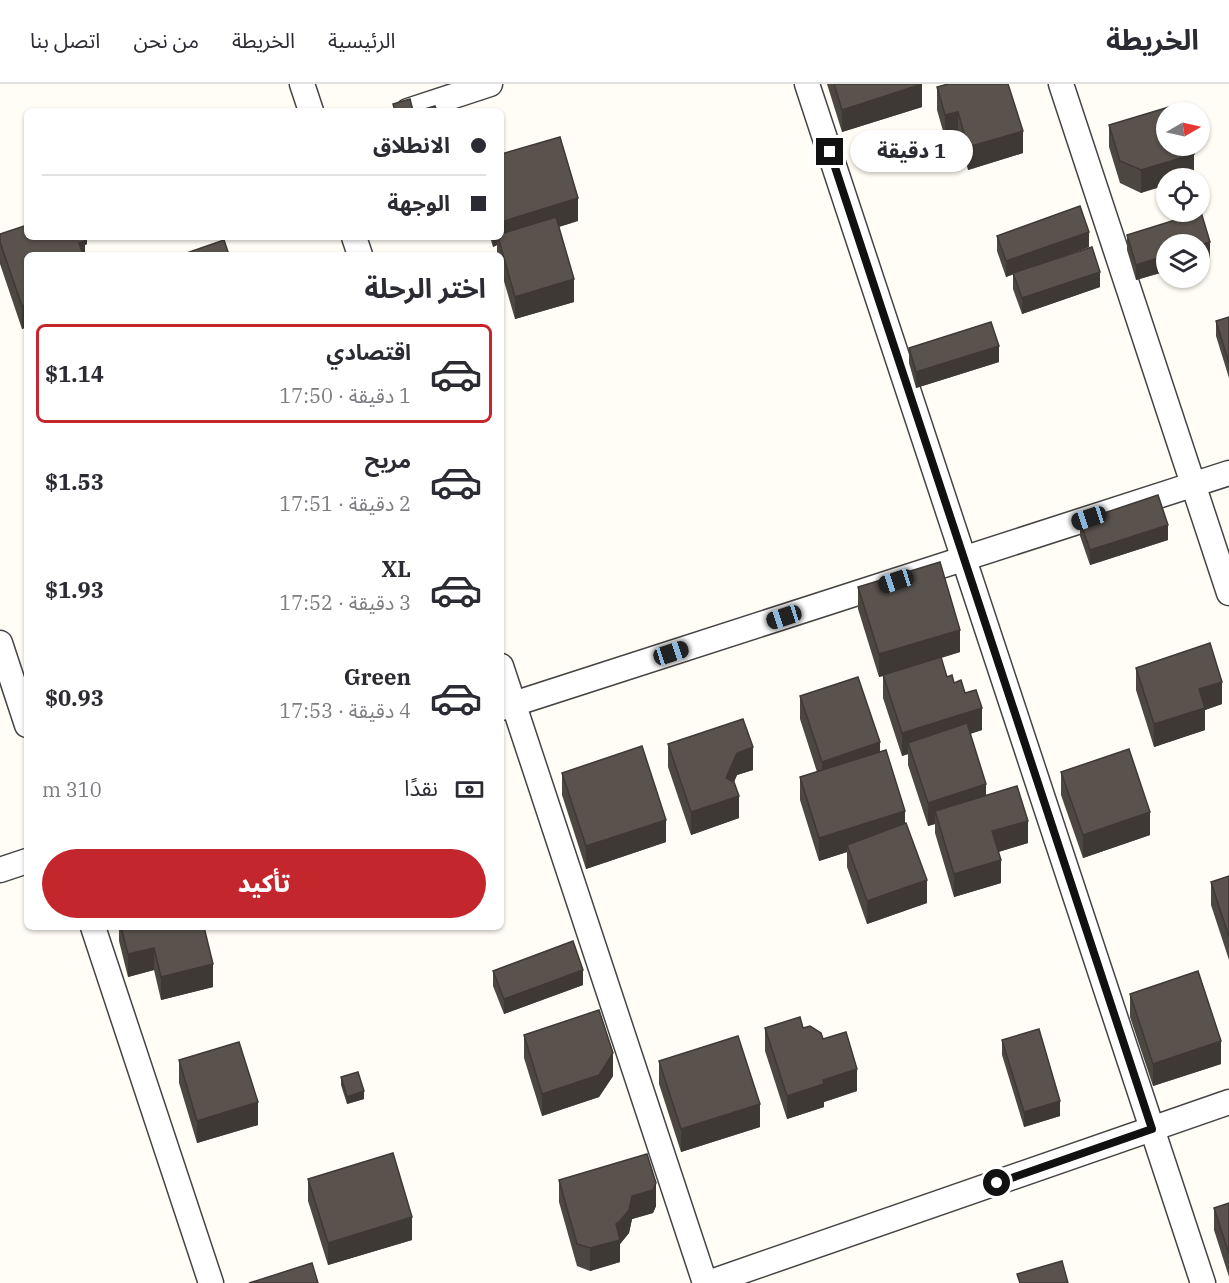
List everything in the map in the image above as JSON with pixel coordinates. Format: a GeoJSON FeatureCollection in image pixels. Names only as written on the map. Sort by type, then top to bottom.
{"type":"FeatureCollection","features":[{"type":"Feature","properties":{"kind":"street"},"geometry":{"type":"LineString","coordinates":[[302,84],[310,108]]}},
{"type":"Feature","properties":{"kind":"street"},"geometry":{"type":"LineString","coordinates":[[417,108],[490,84]]}},
{"type":"Feature","properties":{"kind":"street"},"geometry":{"type":"LineString","coordinates":[[807,84],[1203,1283]]}},
{"type":"Feature","properties":{"kind":"street"},"geometry":{"type":"LineString","coordinates":[[1061,84],[1229,593]]}},
{"type":"Feature","properties":{"kind":"street"},"geometry":{"type":"LineString","coordinates":[[508,706],[1229,473]]}},
{"type":"Feature","properties":{"kind":"street"},"geometry":{"type":"LineString","coordinates":[[0,643],[24,716]]}},
{"type":"Feature","properties":{"kind":"street"},"geometry":{"type":"LineString","coordinates":[[504,683],[508,706],[707,1283],[1229,1102]]}},
{"type":"Feature","properties":{"kind":"street"},"geometry":{"type":"LineString","coordinates":[[0,870],[24,862]]}},
{"type":"Feature","properties":{"kind":"street"},"geometry":{"type":"LineString","coordinates":[[94,930],[211,1283]]}},
{"type":"Feature","properties":{"kind":"building"},"geometry":{"type":"Polygon","coordinates":[[[834,84],[922,84],[842,110],[834,84]]]}},
{"type":"Feature","properties":{"kind":"building"},"geometry":{"type":"Polygon","coordinates":[[[948,84],[1008,84],[1023,131],[968,147],[958,112],[945,115],[937,87],[948,84]]]}},
{"type":"Feature","properties":{"kind":"building"},"geometry":{"type":"Polygon","coordinates":[[[410,99],[412,108],[394,108],[393,104],[410,99]]]}},
{"type":"Feature","properties":{"kind":"building"},"geometry":{"type":"Polygon","coordinates":[[[1156,111],[1156,156],[1187,156],[1141,170],[1120,161],[1109,125],[1156,111]]]}},
{"type":"Feature","properties":{"kind":"building"},"geometry":{"type":"Polygon","coordinates":[[[560,137],[578,198],[504,221],[504,153],[560,137]]]}},
{"type":"Feature","properties":{"kind":"building"},"geometry":{"type":"Polygon","coordinates":[[[1080,206],[1089,232],[1006,261],[997,236],[1080,206]]]}},
{"type":"Feature","properties":{"kind":"building"},"geometry":{"type":"Polygon","coordinates":[[[556,217],[574,279],[515,297],[499,240],[504,240],[504,233],[556,217]]]}},
{"type":"Feature","properties":{"kind":"building"},"geometry":{"type":"Polygon","coordinates":[[[1169,222],[1204,222],[1208,234],[1156,234],[1156,259],[1136,265],[1127,235],[1169,222]]]}},
{"type":"Feature","properties":{"kind":"building"},"geometry":{"type":"Polygon","coordinates":[[[24,226],[24,240],[85,241],[79,243],[82,252],[24,252],[24,305],[22,306],[0,242],[0,234],[24,226]]]}},
{"type":"Feature","properties":{"kind":"building"},"geometry":{"type":"Polygon","coordinates":[[[224,240],[228,252],[190,252],[224,240]]]}},
{"type":"Feature","properties":{"kind":"building"},"geometry":{"type":"Polygon","coordinates":[[[1092,247],[1100,272],[1022,298],[1013,273],[1092,247]]]}},
{"type":"Feature","properties":{"kind":"building"},"geometry":{"type":"Polygon","coordinates":[[[1229,317],[1229,363],[1216,321],[1229,317]]]}},
{"type":"Feature","properties":{"kind":"building"},"geometry":{"type":"Polygon","coordinates":[[[991,322],[999,346],[916,372],[909,348],[991,322]]]}},
{"type":"Feature","properties":{"kind":"building"},"geometry":{"type":"Polygon","coordinates":[[[1158,495],[1168,525],[1090,550],[1080,521],[1158,495]]]}},
{"type":"Feature","properties":{"kind":"building"},"geometry":{"type":"Polygon","coordinates":[[[940,562],[960,630],[879,654],[858,587],[940,562]]]}},
{"type":"Feature","properties":{"kind":"building"},"geometry":{"type":"Polygon","coordinates":[[[1210,643],[1222,682],[1199,689],[1205,708],[1154,724],[1136,668],[1210,643]]]}},
{"type":"Feature","properties":{"kind":"building"},"geometry":{"type":"Polygon","coordinates":[[[941,657],[947,677],[952,675],[954,683],[961,680],[965,693],[976,690],[982,708],[902,733],[883,675],[941,657]]]}},
{"type":"Feature","properties":{"kind":"building"},"geometry":{"type":"Polygon","coordinates":[[[858,677],[880,742],[822,762],[800,696],[858,677]]]}},
{"type":"Feature","properties":{"kind":"building"},"geometry":{"type":"Polygon","coordinates":[[[743,719],[753,747],[737,753],[726,778],[734,782],[739,796],[691,812],[668,744],[743,719]]]}},
{"type":"Feature","properties":{"kind":"building"},"geometry":{"type":"Polygon","coordinates":[[[967,723],[986,784],[928,803],[908,743],[967,723]]]}},
{"type":"Feature","properties":{"kind":"building"},"geometry":{"type":"Polygon","coordinates":[[[642,746],[666,820],[586,846],[562,773],[642,746]]]}},
{"type":"Feature","properties":{"kind":"building"},"geometry":{"type":"Polygon","coordinates":[[[1129,749],[1150,812],[1083,835],[1061,772],[1129,749]]]}},
{"type":"Feature","properties":{"kind":"building"},"geometry":{"type":"Polygon","coordinates":[[[886,750],[905,811],[819,838],[800,777],[886,750]]]}},
{"type":"Feature","properties":{"kind":"building"},"geometry":{"type":"Polygon","coordinates":[[[1017,786],[1028,821],[992,831],[1001,860],[954,874],[935,811],[1017,786]]]}},
{"type":"Feature","properties":{"kind":"building"},"geometry":{"type":"Polygon","coordinates":[[[906,823],[927,880],[867,901],[847,845],[906,823]]]}},
{"type":"Feature","properties":{"kind":"building"},"geometry":{"type":"Polygon","coordinates":[[[1229,876],[1229,937],[1211,882],[1229,876]]]}},
{"type":"Feature","properties":{"kind":"building"},"geometry":{"type":"Polygon","coordinates":[[[122,930],[205,930],[213,964],[161,977],[154,948],[128,954],[122,930]]]}},
{"type":"Feature","properties":{"kind":"building"},"geometry":{"type":"Polygon","coordinates":[[[573,941],[583,970],[504,999],[493,971],[573,941]]]}},
{"type":"Feature","properties":{"kind":"building"},"geometry":{"type":"Polygon","coordinates":[[[1198,971],[1221,1041],[1153,1064],[1130,994],[1198,971]]]}},
{"type":"Feature","properties":{"kind":"building"},"geometry":{"type":"Polygon","coordinates":[[[599,1010],[613,1053],[599,1075],[542,1094],[524,1035],[599,1010]]]}},
{"type":"Feature","properties":{"kind":"building"},"geometry":{"type":"Polygon","coordinates":[[[800,1017],[803,1028],[810,1026],[821,1033],[823,1039],[846,1032],[857,1069],[823,1080],[824,1084],[787,1096],[765,1028],[800,1017]]]}},
{"type":"Feature","properties":{"kind":"building"},"geometry":{"type":"Polygon","coordinates":[[[1039,1029],[1060,1101],[1024,1112],[1002,1040],[1039,1029]]]}},
{"type":"Feature","properties":{"kind":"building"},"geometry":{"type":"Polygon","coordinates":[[[738,1036],[760,1104],[681,1129],[659,1061],[738,1036]]]}},
{"type":"Feature","properties":{"kind":"building"},"geometry":{"type":"Polygon","coordinates":[[[239,1042],[258,1102],[197,1121],[179,1060],[239,1042]]]}},
{"type":"Feature","properties":{"kind":"building"},"geometry":{"type":"Polygon","coordinates":[[[358,1072],[364,1091],[347,1097],[341,1077],[358,1072]]]}},
{"type":"Feature","properties":{"kind":"building"},"geometry":{"type":"Polygon","coordinates":[[[393,1153],[412,1217],[328,1243],[308,1179],[393,1153]]]}},
{"type":"Feature","properties":{"kind":"building"},"geometry":{"type":"Polygon","coordinates":[[[647,1154],[656,1183],[653,1190],[632,1196],[629,1210],[616,1224],[620,1240],[590,1248],[577,1244],[559,1180],[647,1154]]]}},
{"type":"Feature","properties":{"kind":"building"},"geometry":{"type":"Polygon","coordinates":[[[1229,1203],[1229,1254],[1214,1208],[1229,1203]]]}},
{"type":"Feature","properties":{"kind":"building"},"geometry":{"type":"Polygon","coordinates":[[[1062,1261],[1068,1283],[1020,1283],[1017,1274],[1062,1261]]]}},
{"type":"Feature","properties":{"kind":"building"},"geometry":{"type":"Polygon","coordinates":[[[312,1263],[318,1283],[249,1283],[312,1263]]]}},
{"type":"Feature","properties":{"kind":"route"},"geometry":{"type":"LineString","coordinates":[[830,152],[1152,1129],[997,1183]]}}]}
